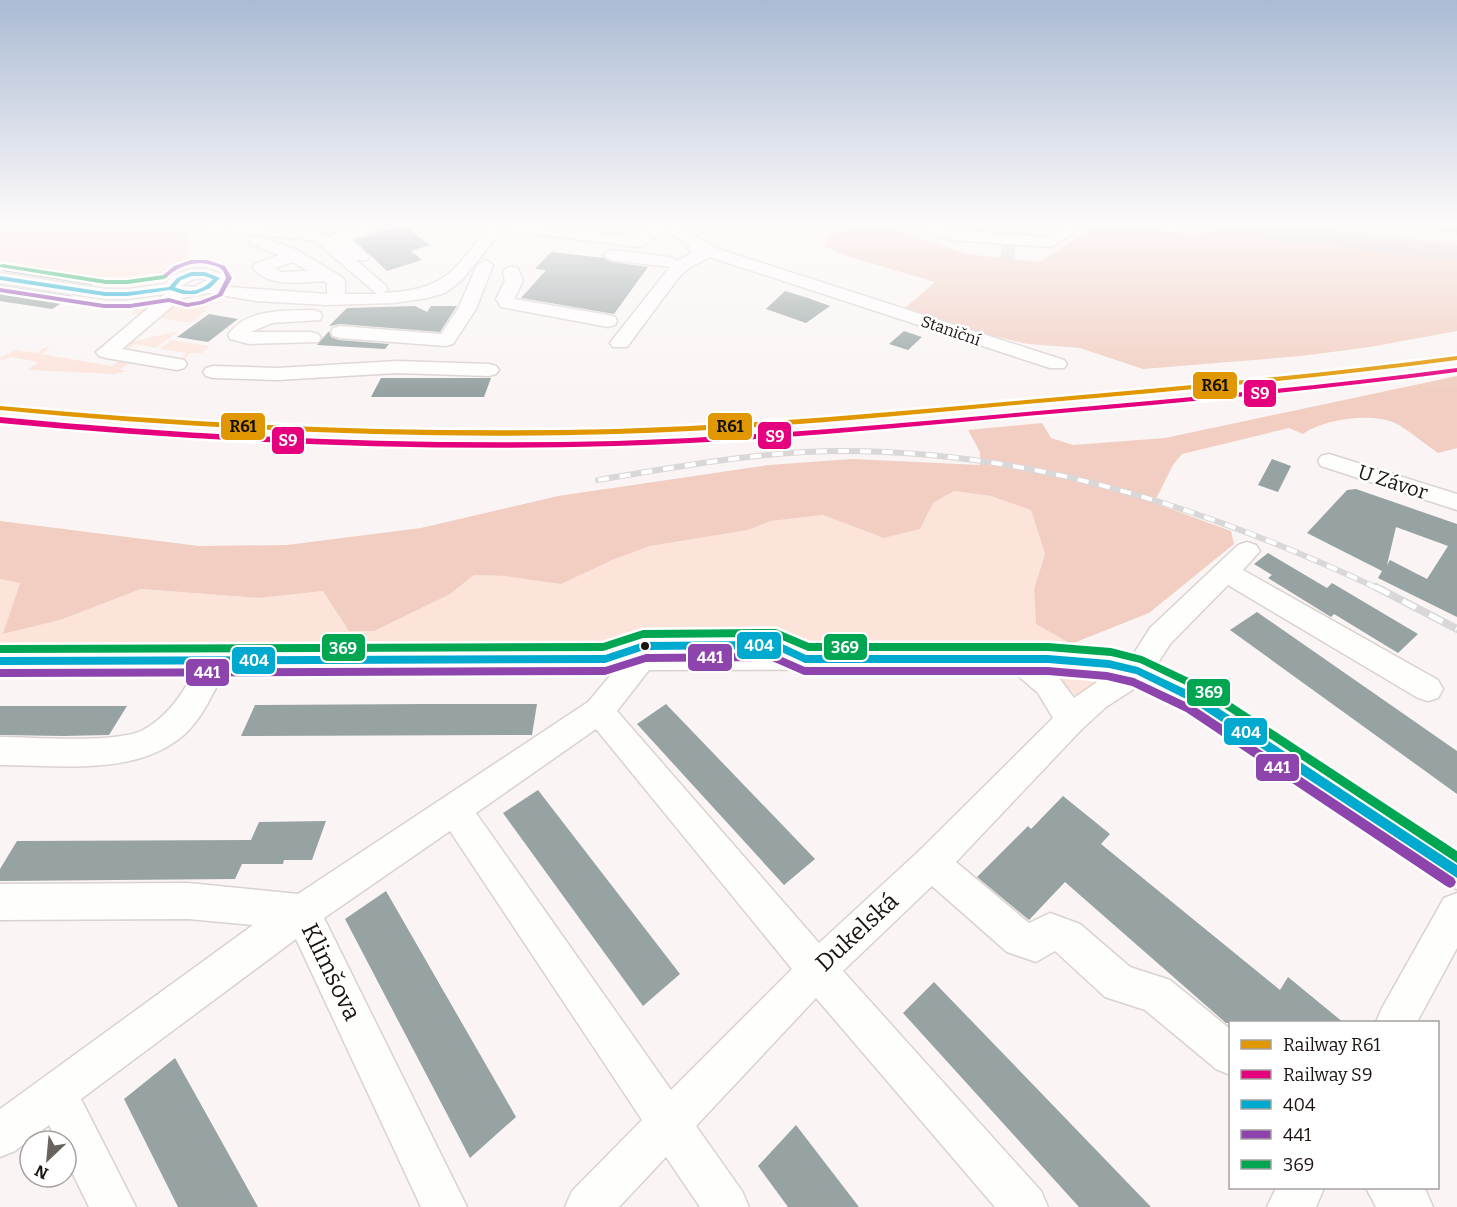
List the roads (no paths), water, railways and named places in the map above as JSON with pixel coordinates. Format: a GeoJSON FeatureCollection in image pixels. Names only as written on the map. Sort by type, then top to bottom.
{"type":"FeatureCollection","features":[{"type":"Feature","properties":{"kind":"street"},"geometry":{"type":"LineString","coordinates":[[9,279],[105,294],[175,290],[190,293],[205,280],[236,295],[299,299],[336,299],[374,294],[413,297],[437,291],[507,294]]}},
{"type":"Feature","properties":{"kind":"street"},"geometry":{"type":"LineString","coordinates":[[333,279],[336,281],[336,299]]}},
{"type":"Feature","properties":{"kind":"street"},"geometry":{"type":"LineString","coordinates":[[360,279],[374,294]]}},
{"type":"Feature","properties":{"kind":"street"},"geometry":{"type":"LineString","coordinates":[[374,294],[394,283],[389,279]]}},
{"type":"Feature","properties":{"kind":"street"},"geometry":{"type":"LineString","coordinates":[[437,291],[452,279]]}},
{"type":"Feature","properties":{"kind":"street"},"geometry":{"type":"LineString","coordinates":[[429,367],[467,309],[478,279]]}},
{"type":"Feature","properties":{"kind":"street"},"geometry":{"type":"LineString","coordinates":[[514,279],[505,301],[510,305],[608,321]]}},
{"type":"Feature","properties":{"kind":"street"},"geometry":{"type":"LineString","coordinates":[[620,343],[668,279]]}},
{"type":"Feature","properties":{"kind":"street","name":"Staniční"},"geometry":{"type":"LineString","coordinates":[[797,279],[1057,364]]}},
{"type":"Feature","properties":{"kind":"street"},"geometry":{"type":"LineString","coordinates":[[175,290],[106,352],[177,364]]}},
{"type":"Feature","properties":{"kind":"street"},"geometry":{"type":"LineString","coordinates":[[285,316],[299,299]]}},
{"type":"Feature","properties":{"kind":"street"},"geometry":{"type":"LineString","coordinates":[[311,338],[249,338],[237,334],[246,324],[253,321],[285,316],[326,316]]}},
{"type":"Feature","properties":{"kind":"street"},"geometry":{"type":"LineString","coordinates":[[340,332],[446,340]]}},
{"type":"Feature","properties":{"kind":"street"},"geometry":{"type":"LineString","coordinates":[[213,372],[277,374],[429,367],[489,370]]}},
{"type":"Feature","properties":{"kind":"street","name":"U Závor"},"geometry":{"type":"LineString","coordinates":[[1329,461],[1457,502]]}},
{"type":"Feature","properties":{"kind":"street"},"geometry":{"type":"LineString","coordinates":[[1138,671],[1160,636],[1247,551]]}},
{"type":"Feature","properties":{"kind":"street"},"geometry":{"type":"LineString","coordinates":[[1226,572],[1428,689]]}},
{"type":"Feature","properties":{"kind":"street"},"geometry":{"type":"LineString","coordinates":[[605,659],[644,646],[776,645],[805,659]]}},
{"type":"Feature","properties":{"kind":"street"},"geometry":{"type":"LineString","coordinates":[[1015,658],[1044,677],[1056,691],[1071,721]]}},
{"type":"Feature","properties":{"kind":"street"},"geometry":{"type":"LineString","coordinates":[[0,661],[1015,658],[1080,661],[1138,671],[1196,699],[1457,872]]}},
{"type":"Feature","properties":{"kind":"street"},"geometry":{"type":"LineString","coordinates":[[0,1136],[302,912],[599,711],[641,660]]}},
{"type":"Feature","properties":{"kind":"street"},"geometry":{"type":"LineString","coordinates":[[0,751],[116,751],[151,741],[175,724],[192,704],[215,661]]}},
{"type":"Feature","properties":{"kind":"street","name":"Dukelská"},"geometry":{"type":"LineString","coordinates":[[588,1207],[817,969],[931,863],[1071,721],[1095,699],[1138,671]]}},
{"type":"Feature","properties":{"kind":"street"},"geometry":{"type":"LineString","coordinates":[[599,711],[817,969],[1025,1207]]}},
{"type":"Feature","properties":{"kind":"street"},"geometry":{"type":"LineString","coordinates":[[454,808],[726,1207]]}},
{"type":"Feature","properties":{"kind":"street"},"geometry":{"type":"LineString","coordinates":[[931,863],[1020,939],[1036,943],[1050,931],[1067,937],[1119,983],[1156,994],[1229,1054]]}},
{"type":"Feature","properties":{"kind":"street","name":"Klimšova"},"geometry":{"type":"LineString","coordinates":[[0,902],[188,902],[302,912],[444,1207]]}},
{"type":"Feature","properties":{"kind":"street"},"geometry":{"type":"LineString","coordinates":[[1397,1021],[1457,911]]}},
{"type":"Feature","properties":{"kind":"street"},"geometry":{"type":"LineString","coordinates":[[55,1093],[113,1207]]}},
{"type":"Feature","properties":{"kind":"street"},"geometry":{"type":"LineString","coordinates":[[1290,1207],[1301,1189]]}},
{"type":"Feature","properties":{"kind":"street"},"geometry":{"type":"LineString","coordinates":[[1389,1189],[1410,1207]]}},
{"type":"Feature","properties":{"kind":"railway"},"geometry":{"type":"LineString","coordinates":[[598,480],[719,461],[811,452],[913,454],[983,461],[1051,473],[1184,510],[1249,533],[1379,589]]}},
{"type":"Feature","properties":{"kind":"railway"},"geometry":{"type":"LineString","coordinates":[[1376,587],[1457,629]]}},
{"type":"Feature","properties":{"kind":"rail line","name":"R61"},"geometry":{"type":"LineString","coordinates":[[0,408],[264,428],[440,433],[616,431],[744,426],[865,417],[1242,383],[1457,358]]}},
{"type":"Feature","properties":{"kind":"rail line","name":"S9"},"geometry":{"type":"LineString","coordinates":[[0,420],[264,440],[440,445],[616,443],[744,438],[865,429],[1242,395],[1457,370]]}}]}
